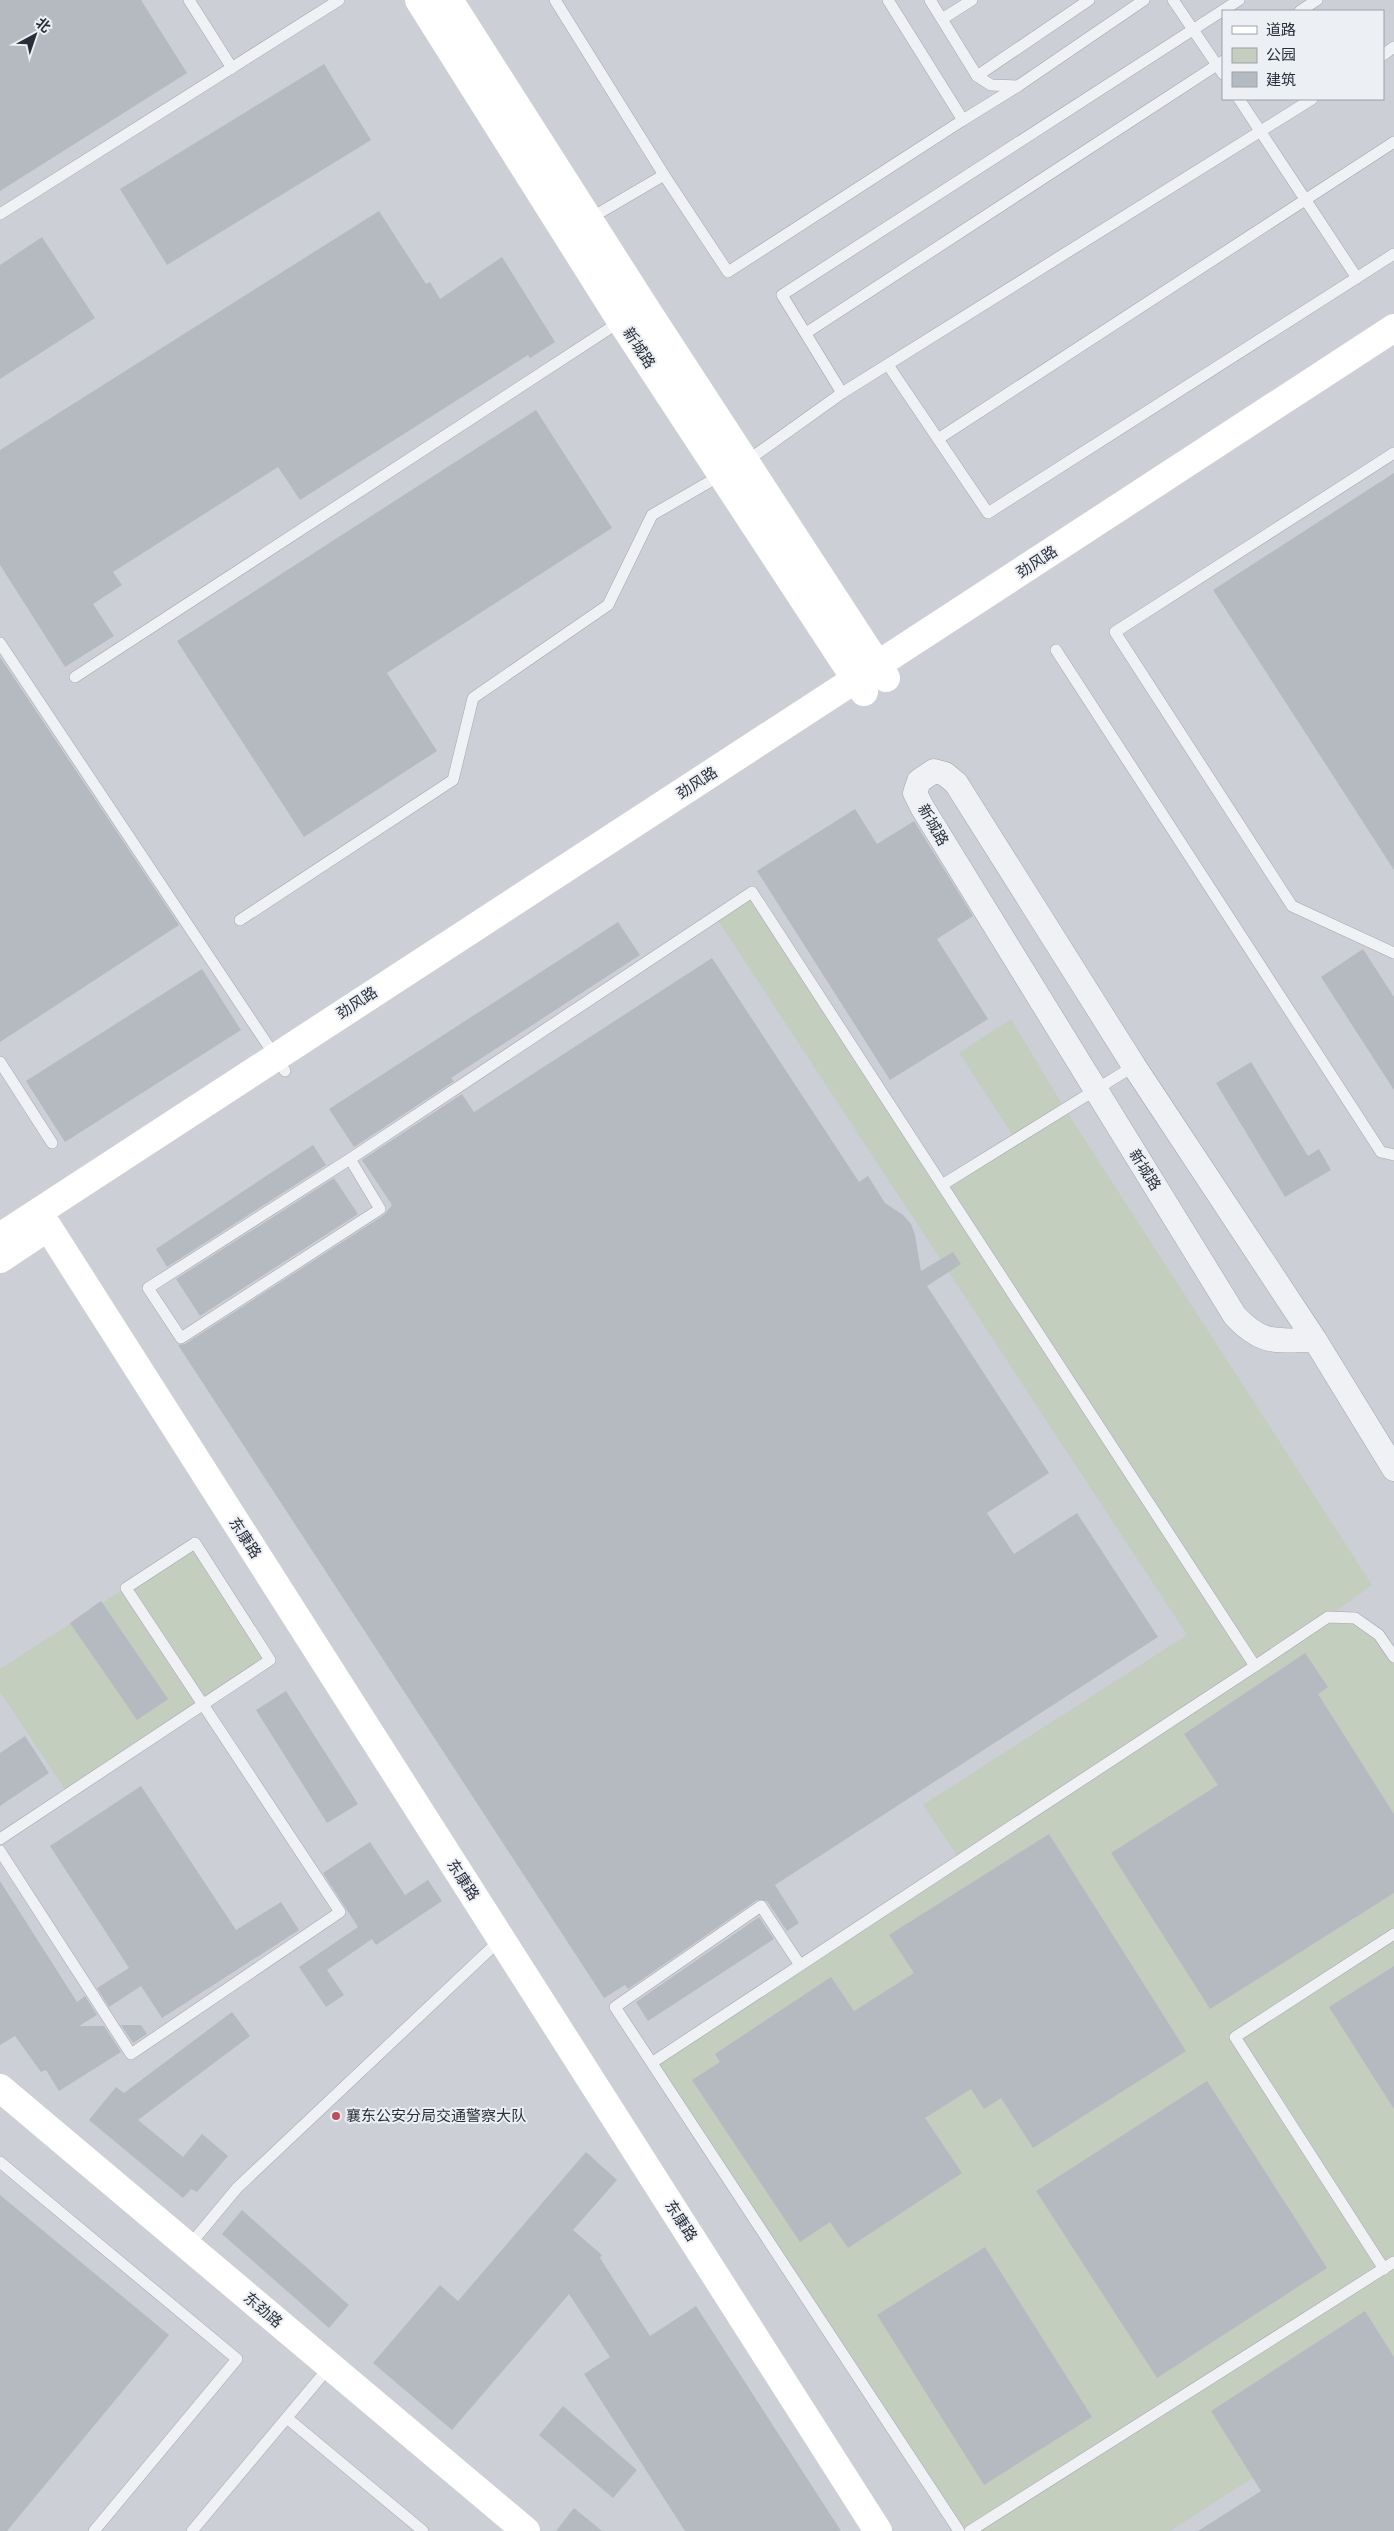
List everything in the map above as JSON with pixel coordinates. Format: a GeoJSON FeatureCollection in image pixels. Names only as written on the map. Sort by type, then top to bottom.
{"type":"FeatureCollection","features":[{"type":"Feature","properties":{"kind":"street","name":"新城路"},"geometry":{"type":"LineString","coordinates":[[419,0],[632,314],[745,462],[871,679]]}},
{"type":"Feature","properties":{"kind":"street","name":"新城路"},"geometry":{"type":"LineString","coordinates":[[449,0],[588,220],[632,314],[722,475],[871,679]]}},
{"type":"Feature","properties":{"kind":"street","name":"劲风路"},"geometry":{"type":"LineString","coordinates":[[871,679],[1394,328]]}},
{"type":"Feature","properties":{"kind":"street","name":"劲风路"},"geometry":{"type":"LineString","coordinates":[[0,1238],[280,1063],[871,679],[1394,350]]}},
{"type":"Feature","properties":{"kind":"street","name":"新城路"},"geometry":{"type":"LineString","coordinates":[[1314,1340],[1267,1340],[1249,1331],[1235,1316],[922,807],[915,793],[919,781],[934,771],[945,774],[956,783],[1134,1066],[1314,1340],[1394,1469]]}},
{"type":"Feature","properties":{"kind":"street","name":"劲风路"},"geometry":{"type":"LineString","coordinates":[[0,1259],[280,1063]]}},
{"type":"Feature","properties":{"kind":"street","name":"东康路"},"geometry":{"type":"LineString","coordinates":[[48,1227],[878,2531]]}},
{"type":"Feature","properties":{"kind":"street","name":"东劲路"},"geometry":{"type":"LineString","coordinates":[[0,2088],[526,2531]]}},
{"type":"Feature","properties":{"kind":"lane"},"geometry":{"type":"LineString","coordinates":[[190,0],[232,68]]}},
{"type":"Feature","properties":{"kind":"lane"},"geometry":{"type":"LineString","coordinates":[[0,214],[339,0]]}},
{"type":"Feature","properties":{"kind":"lane"},"geometry":{"type":"LineString","coordinates":[[555,0],[664,175],[728,272],[1018,86],[1144,0]]}},
{"type":"Feature","properties":{"kind":"lane"},"geometry":{"type":"LineString","coordinates":[[888,0],[963,120]]}},
{"type":"Feature","properties":{"kind":"lane"},"geometry":{"type":"LineString","coordinates":[[930,0],[977,76],[991,85],[1018,86]]}},
{"type":"Feature","properties":{"kind":"lane"},"geometry":{"type":"LineString","coordinates":[[942,20],[972,0]]}},
{"type":"Feature","properties":{"kind":"lane"},"geometry":{"type":"LineString","coordinates":[[977,76],[1089,0]]}},
{"type":"Feature","properties":{"kind":"lane"},"geometry":{"type":"LineString","coordinates":[[806,333],[1221,67],[1173,0]]}},
{"type":"Feature","properties":{"kind":"lane"},"geometry":{"type":"LineString","coordinates":[[1225,10],[1240,0]]}},
{"type":"Feature","properties":{"kind":"lane"},"geometry":{"type":"LineString","coordinates":[[1302,10],[1317,0]]}},
{"type":"Feature","properties":{"kind":"lane"},"geometry":{"type":"LineString","coordinates":[[842,393],[782,295],[1222,12]]}},
{"type":"Feature","properties":{"kind":"lane"},"geometry":{"type":"LineString","coordinates":[[1240,100],[1356,278]]}},
{"type":"Feature","properties":{"kind":"lane"},"geometry":{"type":"LineString","coordinates":[[240,920],[453,780],[473,698],[608,605],[652,515],[745,462],[842,393],[1310,100]]}},
{"type":"Feature","properties":{"kind":"lane"},"geometry":{"type":"LineString","coordinates":[[938,439],[1394,142]]}},
{"type":"Feature","properties":{"kind":"lane"},"geometry":{"type":"LineString","coordinates":[[588,220],[664,175]]}},
{"type":"Feature","properties":{"kind":"lane"},"geometry":{"type":"LineString","coordinates":[[888,365],[988,514],[1394,254]]}},
{"type":"Feature","properties":{"kind":"lane"},"geometry":{"type":"LineString","coordinates":[[76,676],[632,314]]}},
{"type":"Feature","properties":{"kind":"lane"},"geometry":{"type":"LineString","coordinates":[[1394,453],[1115,632],[1292,906],[1394,953]]}},
{"type":"Feature","properties":{"kind":"lane"},"geometry":{"type":"LineString","coordinates":[[0,643],[280,1063]]}},
{"type":"Feature","properties":{"kind":"lane"},"geometry":{"type":"LineString","coordinates":[[1056,650],[1381,1152],[1394,1155]]}},
{"type":"Feature","properties":{"kind":"lane"},"geometry":{"type":"LineString","coordinates":[[350,1159],[380,1209],[181,1338],[148,1288],[350,1159],[752,892],[1254,1666]]}},
{"type":"Feature","properties":{"kind":"lane"},"geometry":{"type":"LineString","coordinates":[[0,1062],[52,1143]]}},
{"type":"Feature","properties":{"kind":"lane"},"geometry":{"type":"LineString","coordinates":[[942,1185],[1134,1066]]}},
{"type":"Feature","properties":{"kind":"lane"},"geometry":{"type":"LineString","coordinates":[[0,1839],[203,1705],[270,1660],[196,1543],[126,1588],[203,1705],[340,1912],[131,2054],[0,1851]]}},
{"type":"Feature","properties":{"kind":"lane"},"geometry":{"type":"LineString","coordinates":[[653,2062],[1328,1617],[1355,1618],[1379,1635],[1394,1657]]}},
{"type":"Feature","properties":{"kind":"lane"},"geometry":{"type":"LineString","coordinates":[[800,1966],[761,1906],[615,2007],[653,2062],[959,2531]]}},
{"type":"Feature","properties":{"kind":"lane"},"geometry":{"type":"LineString","coordinates":[[970,2531],[1389,2266],[1235,2037],[1394,1934]]}},
{"type":"Feature","properties":{"kind":"lane"},"geometry":{"type":"LineString","coordinates":[[188,2246],[237,2188],[501,1939]]}},
{"type":"Feature","properties":{"kind":"lane"},"geometry":{"type":"LineString","coordinates":[[0,2162],[237,2359],[94,2531]]}},
{"type":"Feature","properties":{"kind":"lane"},"geometry":{"type":"LineString","coordinates":[[192,2531],[330,2366]]}},
{"type":"Feature","properties":{"kind":"lane"},"geometry":{"type":"LineString","coordinates":[[287,2418],[423,2531]]}},
{"type":"Feature","properties":{"kind":"shaded area"},"geometry":{"type":"Polygon","coordinates":[[[0,0],[1394,0],[1394,2531],[0,2531],[0,0]]]}},
{"type":"Feature","properties":{"kind":"green space"},"geometry":{"type":"Polygon","coordinates":[[[752,892],[942,1185],[1016,1140],[959,1053],[1011,1019],[1065,1109],[1372,1585],[1328,1617],[1355,1618],[1394,1657],[1394,2387],[1170,2531],[959,2531],[653,2062],[960,1860],[923,1805],[1187,1635],[715,916],[752,892]]]}},
{"type":"Feature","properties":{"kind":"green space"},"geometry":{"type":"Polygon","coordinates":[[[195,1543],[270,1660],[68,1794],[0,1692],[0,1669],[195,1543]]]}},
{"type":"Feature","properties":{"kind":"building"},"geometry":{"type":"Polygon","coordinates":[[[0,0],[141,0],[187,73],[0,191],[0,0]]]}},
{"type":"Feature","properties":{"kind":"building"},"geometry":{"type":"Polygon","coordinates":[[[324,64],[371,140],[167,265],[120,189],[324,64]]]}},
{"type":"Feature","properties":{"kind":"building"},"geometry":{"type":"Polygon","coordinates":[[[379,211],[426,284],[430,282],[440,299],[502,257],[555,342],[530,358],[528,355],[300,500],[278,467],[113,572],[122,585],[93,604],[114,636],[65,667],[0,565],[0,450],[379,211]]]}},
{"type":"Feature","properties":{"kind":"building"},"geometry":{"type":"Polygon","coordinates":[[[42,237],[95,318],[0,379],[0,265],[42,237]]]}},
{"type":"Feature","properties":{"kind":"building"},"geometry":{"type":"Polygon","coordinates":[[[536,410],[612,528],[387,673],[437,751],[304,837],[177,641],[536,410]]]}},
{"type":"Feature","properties":{"kind":"building"},"geometry":{"type":"Polygon","coordinates":[[[1394,473],[1394,870],[1213,590],[1394,473]]]}},
{"type":"Feature","properties":{"kind":"building"},"geometry":{"type":"Polygon","coordinates":[[[0,657],[179,925],[0,1042],[0,657]]]}},
{"type":"Feature","properties":{"kind":"building"},"geometry":{"type":"Polygon","coordinates":[[[855,809],[877,844],[914,821],[973,916],[937,939],[988,1019],[890,1080],[757,871],[855,809]]]}},
{"type":"Feature","properties":{"kind":"building"},"geometry":{"type":"Polygon","coordinates":[[[618,922],[640,955],[451,1078],[454,1081],[354,1147],[329,1109],[618,922]]]}},
{"type":"Feature","properties":{"kind":"building"},"geometry":{"type":"Polygon","coordinates":[[[1363,949],[1394,997],[1394,1090],[1321,977],[1363,949]]]}},
{"type":"Feature","properties":{"kind":"building"},"geometry":{"type":"Polygon","coordinates":[[[712,958],[859,1182],[868,1176],[885,1203],[903,1215],[911,1224],[915,1235],[921,1271],[953,1252],[961,1264],[927,1286],[1049,1473],[987,1513],[1014,1554],[1077,1513],[1158,1637],[775,1885],[799,1923],[787,1931],[767,1901],[757,1900],[628,1989],[625,1985],[604,1998],[178,1345],[185,1344],[384,1215],[392,1205],[362,1160],[462,1094],[474,1112],[712,958]]]}},
{"type":"Feature","properties":{"kind":"building"},"geometry":{"type":"Polygon","coordinates":[[[202,969],[241,1030],[65,1142],[26,1081],[202,969]]]}},
{"type":"Feature","properties":{"kind":"building"},"geometry":{"type":"Polygon","coordinates":[[[1251,1062],[1308,1156],[1319,1149],[1331,1170],[1285,1197],[1216,1083],[1251,1062]]]}},
{"type":"Feature","properties":{"kind":"building"},"geometry":{"type":"Polygon","coordinates":[[[313,1145],[326,1165],[167,1267],[156,1249],[313,1145]]]}},
{"type":"Feature","properties":{"kind":"building"},"geometry":{"type":"Polygon","coordinates":[[[334,1178],[358,1214],[200,1316],[176,1279],[334,1178]]]}},
{"type":"Feature","properties":{"kind":"building"},"geometry":{"type":"Polygon","coordinates":[[[101,1601],[168,1699],[137,1720],[70,1623],[101,1601]]]}},
{"type":"Feature","properties":{"kind":"building"},"geometry":{"type":"Polygon","coordinates":[[[1305,1653],[1328,1687],[1318,1694],[1394,1814],[1394,1893],[1210,2009],[1111,1853],[1218,1785],[1184,1734],[1305,1653]]]}},
{"type":"Feature","properties":{"kind":"building"},"geometry":{"type":"Polygon","coordinates":[[[286,1691],[358,1804],[327,1823],[256,1710],[286,1691]]]}},
{"type":"Feature","properties":{"kind":"building"},"geometry":{"type":"Polygon","coordinates":[[[25,1736],[49,1773],[0,1806],[0,1753],[25,1736]]]}},
{"type":"Feature","properties":{"kind":"building"},"geometry":{"type":"Polygon","coordinates":[[[141,1786],[236,1930],[281,1902],[299,1930],[162,2018],[141,1986],[109,2007],[97,1988],[129,1968],[50,1846],[141,1786]]]}},
{"type":"Feature","properties":{"kind":"building"},"geometry":{"type":"Polygon","coordinates":[[[1049,1834],[1186,2051],[1033,2148],[1001,2098],[984,2109],[971,2089],[925,2118],[962,2173],[848,2248],[830,2222],[800,2242],[692,2080],[720,2062],[715,2054],[831,1977],[854,2011],[914,1973],[889,1935],[1049,1834]]]}},
{"type":"Feature","properties":{"kind":"building"},"geometry":{"type":"Polygon","coordinates":[[[370,1842],[405,1895],[428,1880],[442,1901],[376,1945],[372,1939],[327,1970],[344,1995],[326,2007],[299,1967],[358,1927],[323,1873],[370,1842]]]}},
{"type":"Feature","properties":{"kind":"building"},"geometry":{"type":"Polygon","coordinates":[[[0,1881],[77,2002],[85,1996],[97,2015],[79,2026],[104,2026],[121,2052],[59,2091],[46,2070],[41,2072],[15,2036],[0,2045],[0,1881]]]}},
{"type":"Feature","properties":{"kind":"building"},"geometry":{"type":"Polygon","coordinates":[[[759,1917],[774,1939],[648,2021],[636,2002],[759,1917]]]}},
{"type":"Feature","properties":{"kind":"building"},"geometry":{"type":"Polygon","coordinates":[[[1394,1966],[1394,2109],[1329,2007],[1394,1966]]]}},
{"type":"Feature","properties":{"kind":"building"},"geometry":{"type":"Polygon","coordinates":[[[232,2012],[250,2036],[138,2120],[183,2157],[202,2134],[228,2156],[197,2192],[191,2189],[183,2198],[89,2120],[116,2087],[124,2093],[232,2012]]]}},
{"type":"Feature","properties":{"kind":"building"},"geometry":{"type":"Polygon","coordinates":[[[121,2025],[141,2025],[147,2034],[133,2043],[121,2025]]]}},
{"type":"Feature","properties":{"kind":"building"},"geometry":{"type":"Polygon","coordinates":[[[1207,2081],[1327,2268],[1157,2378],[1036,2191],[1207,2081]]]}},
{"type":"Feature","properties":{"kind":"building"},"geometry":{"type":"Polygon","coordinates":[[[586,2152],[617,2180],[573,2230],[602,2255],[600,2258],[650,2336],[696,2306],[841,2531],[685,2531],[584,2374],[610,2357],[569,2294],[452,2430],[373,2363],[440,2285],[458,2301],[586,2152]]]}},
{"type":"Feature","properties":{"kind":"building"},"geometry":{"type":"Polygon","coordinates":[[[0,2195],[169,2335],[7,2531],[0,2531],[0,2195]]]}},
{"type":"Feature","properties":{"kind":"building"},"geometry":{"type":"Polygon","coordinates":[[[242,2210],[349,2305],[329,2328],[222,2234],[242,2210]]]}},
{"type":"Feature","properties":{"kind":"building"},"geometry":{"type":"Polygon","coordinates":[[[985,2247],[1092,2417],[984,2485],[877,2315],[985,2247]]]}},
{"type":"Feature","properties":{"kind":"building"},"geometry":{"type":"Polygon","coordinates":[[[1365,2311],[1394,2357],[1394,2531],[1198,2531],[1261,2491],[1211,2411],[1365,2311]]]}},
{"type":"Feature","properties":{"kind":"building"},"geometry":{"type":"Polygon","coordinates":[[[563,2406],[637,2470],[613,2498],[539,2435],[563,2406]]]}},
{"type":"Feature","properties":{"kind":"building"},"geometry":{"type":"Polygon","coordinates":[[[574,2508],[602,2531],[556,2531],[574,2508]]]}},
{"type":"Feature","properties":{"kind":"place","name":"襄东公安分局交通警察大队"},"geometry":{"type":"Point","coordinates":[336,2116]}}]}
